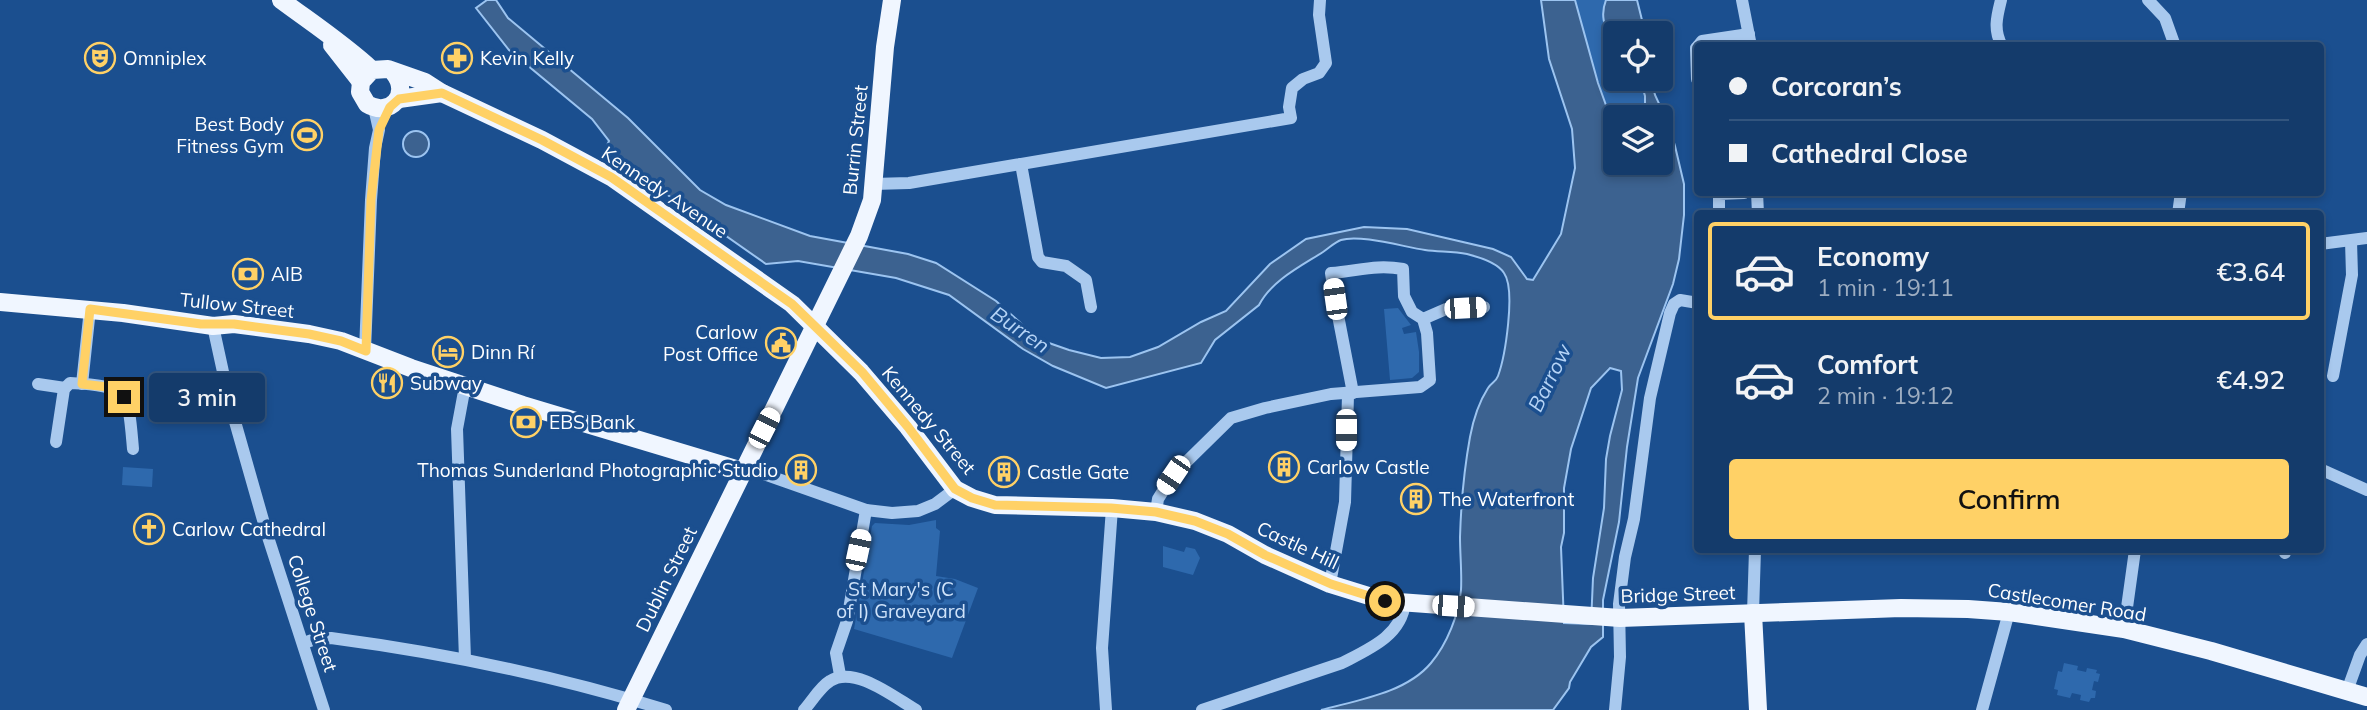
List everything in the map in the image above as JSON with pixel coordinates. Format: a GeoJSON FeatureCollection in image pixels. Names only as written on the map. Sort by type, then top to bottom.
{"type":"FeatureCollection","features":[{"type":"Feature","properties":{"kind":"main road"},"geometry":{"type":"LineString","coordinates":[[281,0],[313,24],[367,76]]}},
{"type":"Feature","properties":{"kind":"main road","name":"Burrin Street"},"geometry":{"type":"LineString","coordinates":[[743,469],[841,274],[872,200],[885,47],[892,0]]}},
{"type":"Feature","properties":{"kind":"main road"},"geometry":{"type":"LineString","coordinates":[[388,105],[401,85],[394,73],[384,68],[367,76],[360,92],[362,99],[388,105],[442,93]]}},
{"type":"Feature","properties":{"kind":"main road","name":"Kennedy Avenue"},"geometry":{"type":"LineString","coordinates":[[394,73],[425,82],[611,177],[792,304],[815,326]]}},
{"type":"Feature","properties":{"kind":"main road","name":"Tullow Street"},"geometry":{"type":"LineString","coordinates":[[0,302],[90,309],[213,326],[234,324],[341,341],[465,386],[743,469]]}},
{"type":"Feature","properties":{"kind":"main road","name":"Kennedy Street"},"geometry":{"type":"LineString","coordinates":[[815,326],[862,372],[955,489],[972,498],[995,505],[1156,512],[1195,521]]}},
{"type":"Feature","properties":{"kind":"main road","name":"Dublin Street"},"geometry":{"type":"LineString","coordinates":[[629,705],[743,469]]}},
{"type":"Feature","properties":{"kind":"main road","name":"Castle Hill"},"geometry":{"type":"LineString","coordinates":[[1195,521],[1331,584],[1385,601],[1405,603]]}},
{"type":"Feature","properties":{"kind":"main road","name":"Bridge Street"},"geometry":{"type":"LineString","coordinates":[[1405,603],[1612,617],[1753,613]]}},
{"type":"Feature","properties":{"kind":"main road","name":"Castlecomer Road"},"geometry":{"type":"LineString","coordinates":[[1753,613],[1929,608],[2009,612],[2124,629],[2211,650],[2367,697]]}},
{"type":"Feature","properties":{"kind":"main road"},"geometry":{"type":"LineString","coordinates":[[1753,613],[1758,710]]}},
{"type":"Feature","properties":{"kind":"street"},"geometry":{"type":"LineString","coordinates":[[873,184],[909,183],[1290,118],[1292,89],[1303,79],[1319,74],[1326,63],[1319,15],[1320,0]]}},
{"type":"Feature","properties":{"kind":"street"},"geometry":{"type":"LineString","coordinates":[[1701,42],[1750,40],[1742,0]]}},
{"type":"Feature","properties":{"kind":"street"},"geometry":{"type":"LineString","coordinates":[[1999,42],[1996,35],[1996,20],[2001,0]]}},
{"type":"Feature","properties":{"kind":"street"},"geometry":{"type":"LineString","coordinates":[[2148,0],[2165,18],[2174,42]]}},
{"type":"Feature","properties":{"kind":"street"},"geometry":{"type":"LineString","coordinates":[[366,351],[371,200],[379,130],[388,105]]}},
{"type":"Feature","properties":{"kind":"street"},"geometry":{"type":"LineString","coordinates":[[1021,164],[1038,257],[1042,262],[1066,266],[1086,280],[1091,307]]}},
{"type":"Feature","properties":{"kind":"street"},"geometry":{"type":"LineString","coordinates":[[2324,244],[2367,238]]}},
{"type":"Feature","properties":{"kind":"street"},"geometry":{"type":"LineString","coordinates":[[2333,376],[2352,275],[2351,241]]}},
{"type":"Feature","properties":{"kind":"street"},"geometry":{"type":"LineString","coordinates":[[1156,512],[1158,499],[1173,475],[1231,418],[1331,394],[1350,394],[1420,387],[1430,380],[1427,333],[1423,320],[1412,312],[1404,296],[1403,269],[1369,266],[1348,272],[1331,272],[1350,394],[1345,502],[1331,584]]}},
{"type":"Feature","properties":{"kind":"street"},"geometry":{"type":"LineString","coordinates":[[1615,710],[1620,657],[1612,617],[1619,604],[1625,557],[1634,519],[1650,398],[1670,313],[1678,302],[1694,303]]}},
{"type":"Feature","properties":{"kind":"street"},"geometry":{"type":"LineString","coordinates":[[1423,320],[1446,309],[1484,307]]}},
{"type":"Feature","properties":{"kind":"street"},"geometry":{"type":"LineString","coordinates":[[82,384],[90,309]]}},
{"type":"Feature","properties":{"kind":"street","name":"College Street"},"geometry":{"type":"LineString","coordinates":[[213,326],[230,404],[263,522],[324,710]]}},
{"type":"Feature","properties":{"kind":"street"},"geometry":{"type":"LineString","coordinates":[[55,442],[65,388],[70,383],[82,384],[116,388],[124,397],[130,412],[133,449]]}},
{"type":"Feature","properties":{"kind":"street"},"geometry":{"type":"LineString","coordinates":[[38,384],[65,388]]}},
{"type":"Feature","properties":{"kind":"street"},"geometry":{"type":"LineString","coordinates":[[465,386],[457,429],[465,659]]}},
{"type":"Feature","properties":{"kind":"street"},"geometry":{"type":"LineString","coordinates":[[743,469],[866,510],[892,513],[918,511],[935,504],[955,489]]}},
{"type":"Feature","properties":{"kind":"street"},"geometry":{"type":"LineString","coordinates":[[2324,471],[2367,490]]}},
{"type":"Feature","properties":{"kind":"street"},"geometry":{"type":"LineString","coordinates":[[1106,710],[1102,649],[1111,508]]}},
{"type":"Feature","properties":{"kind":"street"},"geometry":{"type":"LineString","coordinates":[[840,675],[836,653],[846,621],[866,510]]}},
{"type":"Feature","properties":{"kind":"street"},"geometry":{"type":"LineString","coordinates":[[1753,613],[1755,553]]}},
{"type":"Feature","properties":{"kind":"street"},"geometry":{"type":"LineString","coordinates":[[2124,629],[2135,553]]}},
{"type":"Feature","properties":{"kind":"street"},"geometry":{"type":"LineString","coordinates":[[1202,710],[1342,663],[1375,645],[1399,624],[1405,603]]}},
{"type":"Feature","properties":{"kind":"street"},"geometry":{"type":"LineString","coordinates":[[1982,710],[2009,612]]}},
{"type":"Feature","properties":{"kind":"street"},"geometry":{"type":"LineString","coordinates":[[304,643],[331,638],[465,659],[629,705],[666,710]]}},
{"type":"Feature","properties":{"kind":"street"},"geometry":{"type":"LineString","coordinates":[[2347,691],[2360,654],[2367,644]]}},
{"type":"Feature","properties":{"kind":"street"},"geometry":{"type":"LineString","coordinates":[[804,710],[828,682],[840,675],[853,676],[916,710]]}},
{"type":"Feature","properties":{"kind":"green space"},"geometry":{"type":"Polygon","coordinates":[[[1575,0],[1606,0],[1604,5],[1608,21],[1603,21],[1603,91],[1644,91],[1645,105],[1606,105],[1575,0]]]}},
{"type":"Feature","properties":{"kind":"green space"},"geometry":{"type":"Polygon","coordinates":[[[1398,308],[1411,325],[1402,328],[1404,334],[1416,332],[1419,372],[1412,378],[1390,380],[1384,309],[1398,308]]]}},
{"type":"Feature","properties":{"kind":"green space"},"geometry":{"type":"Polygon","coordinates":[[[123,467],[153,469],[152,487],[122,485],[123,467]]]}},
{"type":"Feature","properties":{"kind":"green space","name":"St Mary's (C of I) Graveyard"},"geometry":{"type":"Polygon","coordinates":[[[936,520],[936,528],[940,531],[936,576],[955,579],[978,588],[952,658],[854,629],[872,526],[875,523],[909,525],[936,520]]]}},
{"type":"Feature","properties":{"kind":"green space"},"geometry":{"type":"Polygon","coordinates":[[[1163,546],[1184,552],[1186,547],[1195,549],[1200,558],[1193,575],[1163,567],[1163,546]]]}},
{"type":"Feature","properties":{"kind":"green space"},"geometry":{"type":"Polygon","coordinates":[[[2064,663],[2078,666],[2077,670],[2086,672],[2087,668],[2097,670],[2096,673],[2100,674],[2098,682],[2094,681],[2092,690],[2096,691],[2095,698],[2091,698],[2089,702],[2080,700],[2081,695],[2072,693],[2070,698],[2057,695],[2058,690],[2054,689],[2058,671],[2062,672],[2064,663]]]}},
{"type":"Feature","properties":{"kind":"water"},"geometry":{"type":"Polygon","coordinates":[[[487,0],[496,0],[508,18],[628,118],[700,190],[726,205],[810,236],[908,254],[936,263],[996,301],[1034,335],[1049,343],[1101,358],[1130,357],[1158,347],[1226,311],[1270,264],[1306,239],[1364,227],[1407,229],[1493,249],[1511,257],[1527,279],[1533,280],[1561,234],[1575,168],[1572,129],[1549,59],[1541,0],[1575,0],[1606,105],[1603,105],[1603,175],[1673,175],[1673,139],[1684,184],[1679,259],[1673,284],[1638,378],[1619,522],[1603,600],[1603,637],[1591,647],[1569,688],[1553,710],[1321,710],[1365,699],[1408,682],[1431,663],[1451,628],[1461,590],[1461,512],[1470,437],[1482,399],[1498,376],[1508,324],[1507,282],[1501,269],[1492,263],[1462,253],[1425,250],[1370,240],[1341,240],[1279,281],[1259,305],[1215,340],[1201,363],[1106,388],[1053,366],[1023,349],[949,295],[896,278],[798,261],[766,264],[635,172],[606,148],[609,141],[592,119],[509,50],[476,8],[487,0]],[[1610,368],[1591,388],[1571,449],[1564,488],[1564,533],[1561,547],[1564,623],[1591,624],[1593,578],[1604,508],[1606,459],[1622,390],[1621,371],[1610,368]]]}},
{"type":"Feature","properties":{"kind":"water"},"geometry":{"type":"Polygon","coordinates":[[[1606,0],[1637,0],[1642,21],[1604,21],[1606,0]]]}},
{"type":"Feature","properties":{"kind":"water"},"geometry":{"type":"Polygon","coordinates":[[[1644,91],[1654,91],[1660,105],[1645,105],[1644,91]]]}},
{"type":"Feature","properties":{"kind":"water"},"geometry":{"type":"Polygon","coordinates":[[[416,131],[425,135],[429,144],[425,153],[416,157],[407,153],[403,144],[407,135],[416,131]]]}},
{"type":"Feature","properties":{"kind":"place","name":"Omniplex"},"geometry":{"type":"Point","coordinates":[100,58]}},
{"type":"Feature","properties":{"kind":"place","name":"Kevin Kelly"},"geometry":{"type":"Point","coordinates":[457,58]}},
{"type":"Feature","properties":{"kind":"place","name":"Best Body Fitness Gym"},"geometry":{"type":"Point","coordinates":[307,135]}},
{"type":"Feature","properties":{"kind":"place","name":"AIB"},"geometry":{"type":"Point","coordinates":[248,274]}},
{"type":"Feature","properties":{"kind":"place","name":"Carlow Post Office"},"geometry":{"type":"Point","coordinates":[781,343]}},
{"type":"Feature","properties":{"kind":"place","name":"Dinn Rí"},"geometry":{"type":"Point","coordinates":[448,352]}},
{"type":"Feature","properties":{"kind":"place","name":"Subway"},"geometry":{"type":"Point","coordinates":[387,383]}},
{"type":"Feature","properties":{"kind":"place","name":"EBS Bank"},"geometry":{"type":"Point","coordinates":[526,422]}},
{"type":"Feature","properties":{"kind":"place","name":"Carlow Castle"},"geometry":{"type":"Point","coordinates":[1284,467]}},
{"type":"Feature","properties":{"kind":"place","name":"Thomas Sunderland Photographic Studio"},"geometry":{"type":"Point","coordinates":[801,470]}},
{"type":"Feature","properties":{"kind":"place","name":"Castle Gate"},"geometry":{"type":"Point","coordinates":[1004,472]}},
{"type":"Feature","properties":{"kind":"place","name":"The Waterfront"},"geometry":{"type":"Point","coordinates":[1416,499]}},
{"type":"Feature","properties":{"kind":"place","name":"Carlow Cathedral"},"geometry":{"type":"Point","coordinates":[149,529]}},
{"type":"Feature","properties":{"kind":"route"},"geometry":{"type":"LineString","coordinates":[[124,397],[116,388],[82,384],[90,309],[213,326],[234,324],[309,334],[341,341],[366,351],[371,200],[379,130],[390,107],[399,99],[442,93],[542,140],[611,177],[792,304],[862,372],[955,489],[995,505],[1111,508],[1156,512],[1195,521],[1331,584],[1385,601]]}},
{"type":"Feature","properties":{"kind":"water label","name":"Burren"},"geometry":{"type":"Point","coordinates":[1020,330]}},
{"type":"Feature","properties":{"kind":"water label","name":"Barrow"},"geometry":{"type":"Point","coordinates":[1550,378]}}]}
